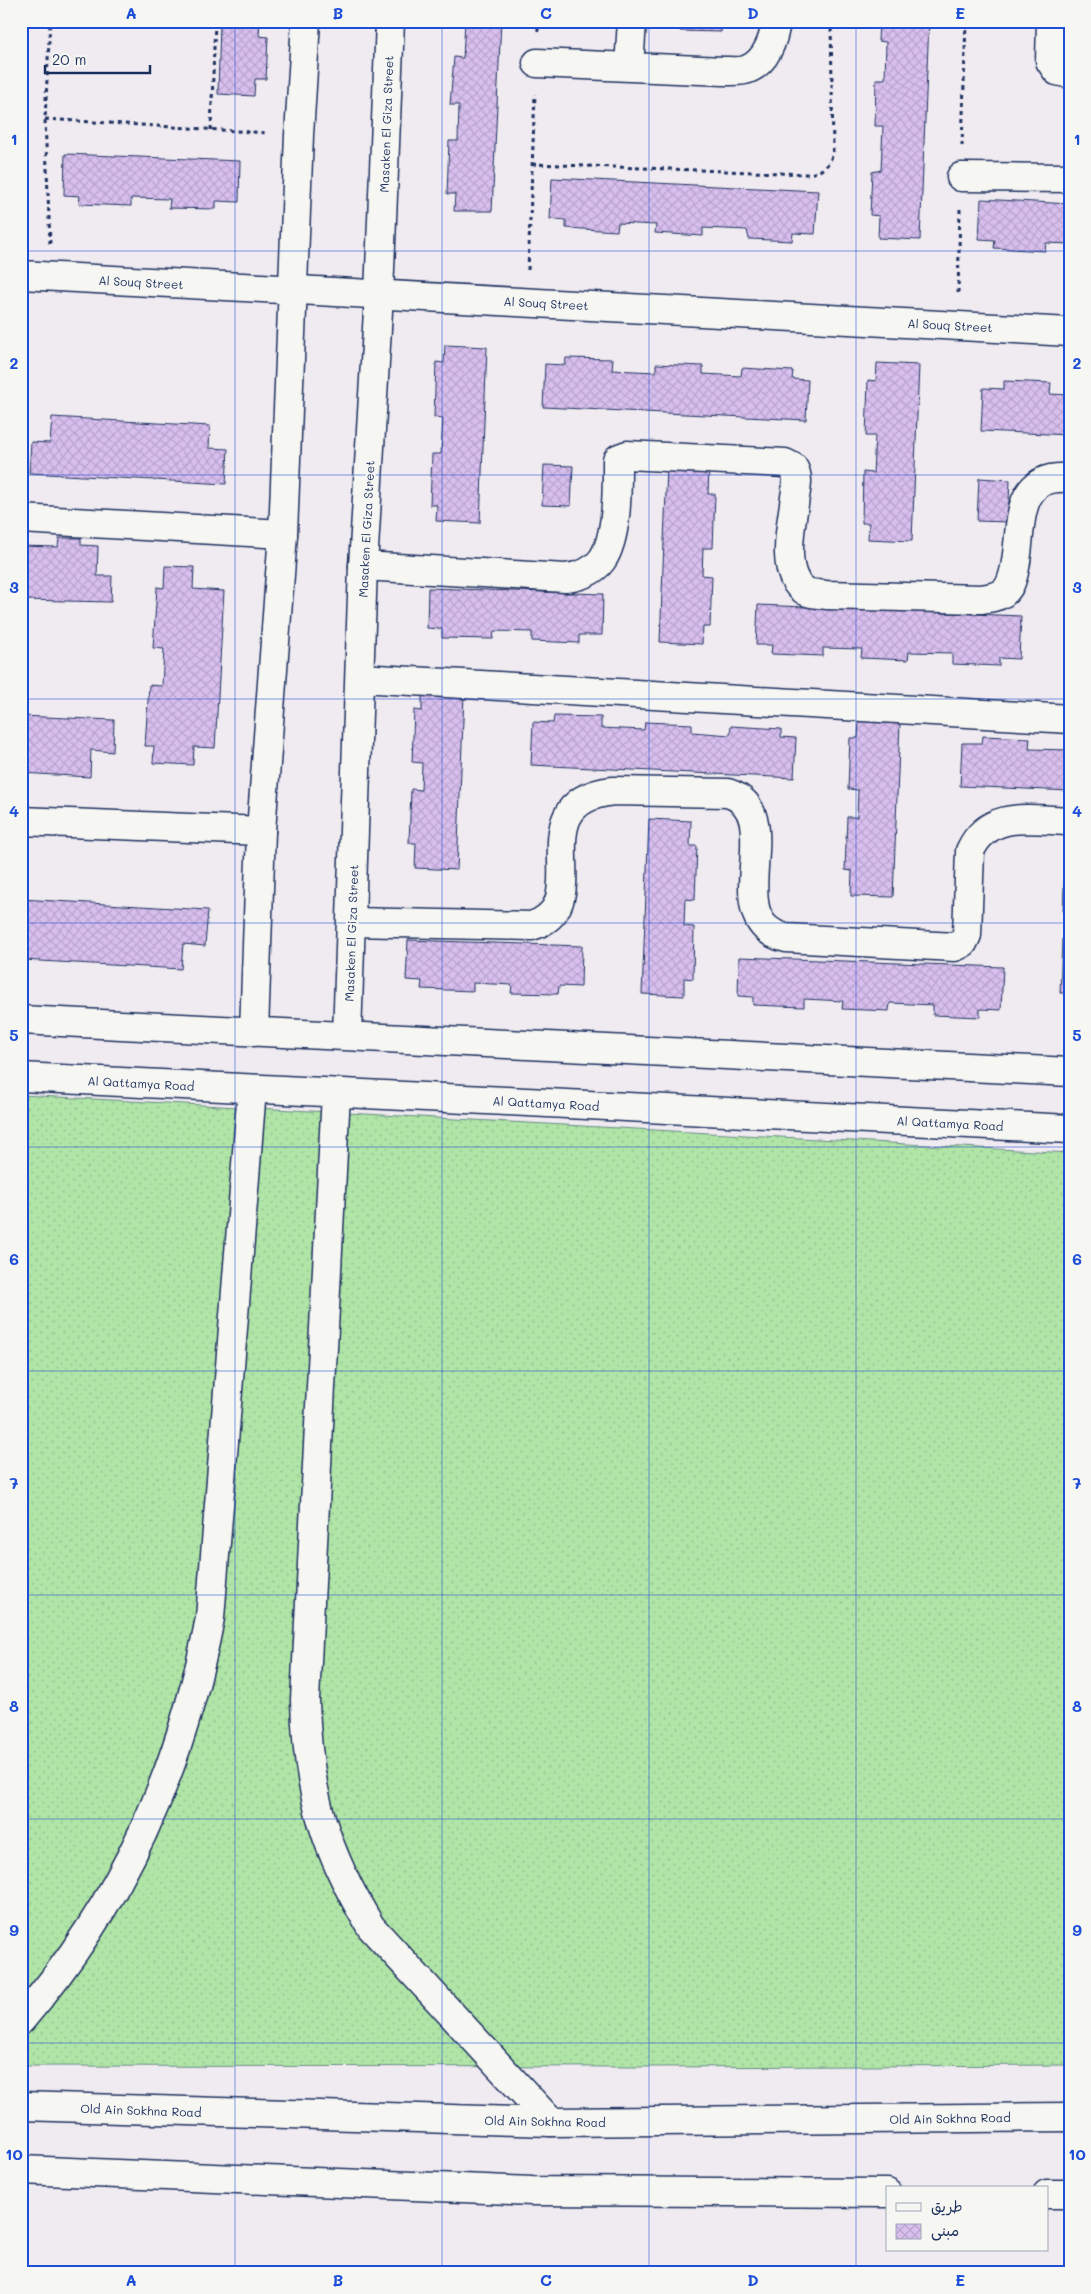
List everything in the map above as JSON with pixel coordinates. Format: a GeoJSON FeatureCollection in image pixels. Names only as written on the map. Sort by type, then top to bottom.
{"type":"FeatureCollection","features":[{"type":"Feature","properties":{"kind":"street"},"geometry":{"type":"LineString","coordinates":[[254,1032],[261,831],[283,534],[298,135],[306,21]]}},
{"type":"Feature","properties":{"kind":"street","name":"Masaken El Giza Street"},"geometry":{"type":"LineString","coordinates":[[347,1036],[363,566],[380,294],[390,21]]}},
{"type":"Feature","properties":{"kind":"street"},"geometry":{"type":"LineString","coordinates":[[629,67],[632,21]]}},
{"type":"Feature","properties":{"kind":"street"},"geometry":{"type":"LineString","coordinates":[[537,63],[724,71],[747,70],[761,61],[770,44],[776,21]]}},
{"type":"Feature","properties":{"kind":"street"},"geometry":{"type":"LineString","coordinates":[[1051,21],[1050,61],[1057,71],[1070,74]]}},
{"type":"Feature","properties":{"kind":"street"},"geometry":{"type":"LineString","coordinates":[[961,177],[1070,178]]}},
{"type":"Feature","properties":{"kind":"street","name":"Al Souq Street"},"geometry":{"type":"LineString","coordinates":[[21,275],[1070,332]]}},
{"type":"Feature","properties":{"kind":"street"},"geometry":{"type":"LineString","coordinates":[[363,566],[565,578],[579,577],[602,560],[613,531],[617,460],[627,455],[785,463],[793,467],[797,478],[789,551],[790,570],[795,583],[805,591],[826,595],[981,599],[1003,593],[1010,586],[1015,567],[1024,505],[1034,485],[1044,480],[1058,477],[1070,478]]}},
{"type":"Feature","properties":{"kind":"street"},"geometry":{"type":"LineString","coordinates":[[21,519],[283,534]]}},
{"type":"Feature","properties":{"kind":"street"},"geometry":{"type":"LineString","coordinates":[[360,678],[1070,719]]}},
{"type":"Feature","properties":{"kind":"street"},"geometry":{"type":"LineString","coordinates":[[352,922],[531,926],[541,924],[556,911],[560,901],[563,825],[570,811],[582,799],[597,793],[613,791],[728,793],[745,802],[753,817],[754,906],[761,924],[768,931],[786,938],[955,947],[963,943],[967,935],[970,851],[976,838],[985,828],[998,822],[1070,821]]}},
{"type":"Feature","properties":{"kind":"street"},"geometry":{"type":"LineString","coordinates":[[21,821],[261,831]]}},
{"type":"Feature","properties":{"kind":"street"},"geometry":{"type":"LineString","coordinates":[[21,1020],[1070,1072]]}},
{"type":"Feature","properties":{"kind":"street","name":"Al Qattamya Road"},"geometry":{"type":"LineString","coordinates":[[21,1077],[1070,1129]]}},
{"type":"Feature","properties":{"kind":"street"},"geometry":{"type":"LineString","coordinates":[[21,2020],[76,1950],[130,1862],[171,1768],[200,1669],[210,1618],[252,1088]]}},
{"type":"Feature","properties":{"kind":"street"},"geometry":{"type":"LineString","coordinates":[[336,1093],[305,1700],[306,1743],[311,1786],[334,1860],[351,1894],[371,1927],[552,2122]]}},
{"type":"Feature","properties":{"kind":"street","name":"Old Ain Sokhna Road"},"geometry":{"type":"LineString","coordinates":[[21,2106],[552,2122],[1070,2117]]}},
{"type":"Feature","properties":{"kind":"street"},"geometry":{"type":"LineString","coordinates":[[21,2170],[532,2191],[886,2193]]}},
{"type":"Feature","properties":{"kind":"street"},"geometry":{"type":"LineString","coordinates":[[1048,2194],[1070,2194]]}},
{"type":"Feature","properties":{"kind":"path"},"geometry":{"type":"LineString","coordinates":[[50,21],[45,120],[52,277]]}},
{"type":"Feature","properties":{"kind":"path"},"geometry":{"type":"LineString","coordinates":[[211,130],[215,21]]}},
{"type":"Feature","properties":{"kind":"path"},"geometry":{"type":"LineString","coordinates":[[527,302],[538,21]]}},
{"type":"Feature","properties":{"kind":"path"},"geometry":{"type":"LineString","coordinates":[[532,164],[807,174],[822,171],[832,159],[833,152],[831,21]]}},
{"type":"Feature","properties":{"kind":"path"},"geometry":{"type":"LineString","coordinates":[[45,120],[298,135]]}},
{"type":"Feature","properties":{"kind":"green space"},"geometry":{"type":"Polygon","coordinates":[[[21,1095],[1070,1153],[1070,2065],[652,2067],[21,2066],[21,1095]]]}},
{"type":"Feature","properties":{"kind":"building"},"geometry":{"type":"Polygon","coordinates":[[[21,21],[26,21],[21,158],[21,21]]]}},
{"type":"Feature","properties":{"kind":"building"},"geometry":{"type":"Polygon","coordinates":[[[220,21],[260,21],[259,36],[268,37],[266,79],[255,79],[254,96],[218,94],[220,21]]]}},
{"type":"Feature","properties":{"kind":"building"},"geometry":{"type":"Polygon","coordinates":[[[465,21],[501,21],[492,211],[454,211],[455,194],[447,194],[449,141],[458,141],[459,105],[450,105],[454,57],[463,58],[465,21]]]}},
{"type":"Feature","properties":{"kind":"building"},"geometry":{"type":"Polygon","coordinates":[[[681,21],[722,21],[721,32],[680,31],[681,21]]]}},
{"type":"Feature","properties":{"kind":"building"},"geometry":{"type":"Polygon","coordinates":[[[879,21],[929,21],[920,240],[878,238],[879,216],[870,215],[872,172],[881,170],[883,126],[875,126],[876,79],[885,79],[886,42],[878,41],[879,21]]]}},
{"type":"Feature","properties":{"kind":"building"},"geometry":{"type":"Polygon","coordinates":[[[65,154],[240,161],[239,202],[216,201],[216,209],[169,208],[170,199],[131,198],[131,206],[79,204],[80,196],[64,195],[65,154]]]}},
{"type":"Feature","properties":{"kind":"building"},"geometry":{"type":"Polygon","coordinates":[[[552,178],[818,191],[815,234],[793,233],[792,241],[749,239],[747,230],[703,228],[703,236],[655,233],[656,225],[618,223],[617,231],[566,228],[566,220],[550,219],[552,178]]]}},
{"type":"Feature","properties":{"kind":"building"},"geometry":{"type":"Polygon","coordinates":[[[981,199],[1070,204],[1070,244],[1046,243],[1045,251],[994,248],[995,240],[979,239],[981,199]]]}},
{"type":"Feature","properties":{"kind":"building"},"geometry":{"type":"Polygon","coordinates":[[[445,345],[487,347],[480,523],[436,521],[437,505],[430,505],[432,454],[441,454],[443,418],[434,417],[436,362],[444,363],[445,345]]]}},
{"type":"Feature","properties":{"kind":"building"},"geometry":{"type":"Polygon","coordinates":[[[566,358],[613,359],[612,370],[656,372],[656,364],[703,366],[703,374],[741,376],[742,368],[793,371],[792,379],[808,380],[806,420],[543,407],[545,364],[565,365],[566,358]]]}},
{"type":"Feature","properties":{"kind":"building"},"geometry":{"type":"Polygon","coordinates":[[[877,363],[919,365],[912,541],[868,539],[869,523],[862,523],[863,472],[873,473],[875,436],[866,436],[868,380],[876,381],[877,363]]]}},
{"type":"Feature","properties":{"kind":"building"},"geometry":{"type":"Polygon","coordinates":[[[1004,381],[1051,383],[1050,394],[1070,395],[1070,435],[981,431],[983,388],[1004,389],[1004,381]]]}},
{"type":"Feature","properties":{"kind":"building"},"geometry":{"type":"Polygon","coordinates":[[[52,417],[210,426],[209,448],[228,449],[226,484],[29,473],[31,442],[50,443],[52,417]]]}},
{"type":"Feature","properties":{"kind":"building"},"geometry":{"type":"Polygon","coordinates":[[[544,465],[573,466],[571,506],[542,505],[544,465]]]}},
{"type":"Feature","properties":{"kind":"building"},"geometry":{"type":"Polygon","coordinates":[[[667,467],[709,469],[708,494],[715,494],[713,548],[703,548],[702,575],[712,576],[710,627],[703,627],[702,644],[660,642],[667,467]]]}},
{"type":"Feature","properties":{"kind":"building"},"geometry":{"type":"Polygon","coordinates":[[[979,478],[1010,480],[1008,522],[977,521],[979,478]]]}},
{"type":"Feature","properties":{"kind":"building"},"geometry":{"type":"Polygon","coordinates":[[[59,538],[81,538],[81,545],[98,546],[97,576],[112,576],[111,602],[21,600],[21,546],[58,547],[59,538]]]}},
{"type":"Feature","properties":{"kind":"building"},"geometry":{"type":"Polygon","coordinates":[[[165,566],[194,567],[193,589],[224,591],[215,748],[194,747],[193,765],[153,763],[154,746],[145,746],[149,685],[162,686],[164,649],[153,648],[157,587],[164,588],[165,566]]]}},
{"type":"Feature","properties":{"kind":"building"},"geometry":{"type":"Polygon","coordinates":[[[428,588],[603,594],[602,635],[579,635],[579,643],[532,641],[532,632],[494,631],[493,639],[442,638],[442,629],[427,628],[428,588]]]}},
{"type":"Feature","properties":{"kind":"building"},"geometry":{"type":"Polygon","coordinates":[[[758,605],[1021,616],[1019,659],[999,658],[999,666],[952,664],[952,653],[909,652],[908,660],[861,658],[862,649],[823,648],[823,656],[771,654],[772,645],[756,645],[758,605]]]}},
{"type":"Feature","properties":{"kind":"building"},"geometry":{"type":"Polygon","coordinates":[[[422,693],[464,695],[457,870],[415,868],[416,843],[409,843],[411,789],[421,790],[422,763],[412,762],[414,710],[422,711],[422,693]]]}},
{"type":"Feature","properties":{"kind":"building"},"geometry":{"type":"Polygon","coordinates":[[[21,716],[114,720],[113,752],[91,750],[90,777],[21,773],[21,716]]]}},
{"type":"Feature","properties":{"kind":"building"},"geometry":{"type":"Polygon","coordinates":[[[554,716],[601,717],[601,728],[644,730],[645,722],[692,724],[692,732],[730,735],[731,726],[781,729],[781,737],[796,738],[794,778],[531,765],[533,722],[553,723],[554,716]]]}},
{"type":"Feature","properties":{"kind":"building"},"geometry":{"type":"Polygon","coordinates":[[[859,721],[900,722],[893,897],[851,896],[852,871],[845,870],[847,817],[857,817],[858,790],[848,789],[850,738],[858,738],[859,721]]]}},
{"type":"Feature","properties":{"kind":"building"},"geometry":{"type":"Polygon","coordinates":[[[983,736],[1030,738],[1029,749],[1070,750],[1070,791],[960,786],[962,743],[982,743],[983,736]]]}},
{"type":"Feature","properties":{"kind":"building"},"geometry":{"type":"Polygon","coordinates":[[[649,819],[691,821],[690,846],[697,846],[695,900],[685,899],[684,926],[694,927],[693,979],[684,978],[684,996],[642,994],[649,819]]]}},
{"type":"Feature","properties":{"kind":"building"},"geometry":{"type":"Polygon","coordinates":[[[1065,860],[1070,861],[1070,912],[1063,912],[1065,860]]]}},
{"type":"Feature","properties":{"kind":"building"},"geometry":{"type":"Polygon","coordinates":[[[21,899],[208,910],[205,946],[183,944],[181,969],[23,960],[25,932],[21,932],[21,899]]]}},
{"type":"Feature","properties":{"kind":"building"},"geometry":{"type":"Polygon","coordinates":[[[1062,939],[1070,940],[1070,1014],[1066,1014],[1067,993],[1060,993],[1062,939]]]}},
{"type":"Feature","properties":{"kind":"building"},"geometry":{"type":"Polygon","coordinates":[[[408,940],[582,946],[581,987],[559,986],[558,994],[511,993],[512,985],[473,983],[473,991],[421,989],[422,981],[406,980],[408,940]]]}},
{"type":"Feature","properties":{"kind":"building"},"geometry":{"type":"Polygon","coordinates":[[[739,957],[1003,967],[1001,1010],[980,1009],[980,1017],[933,1015],[933,1005],[890,1003],[889,1011],[842,1009],[843,1001],[804,999],[804,1007],[753,1005],[753,997],[738,996],[739,957]]]}}]}
